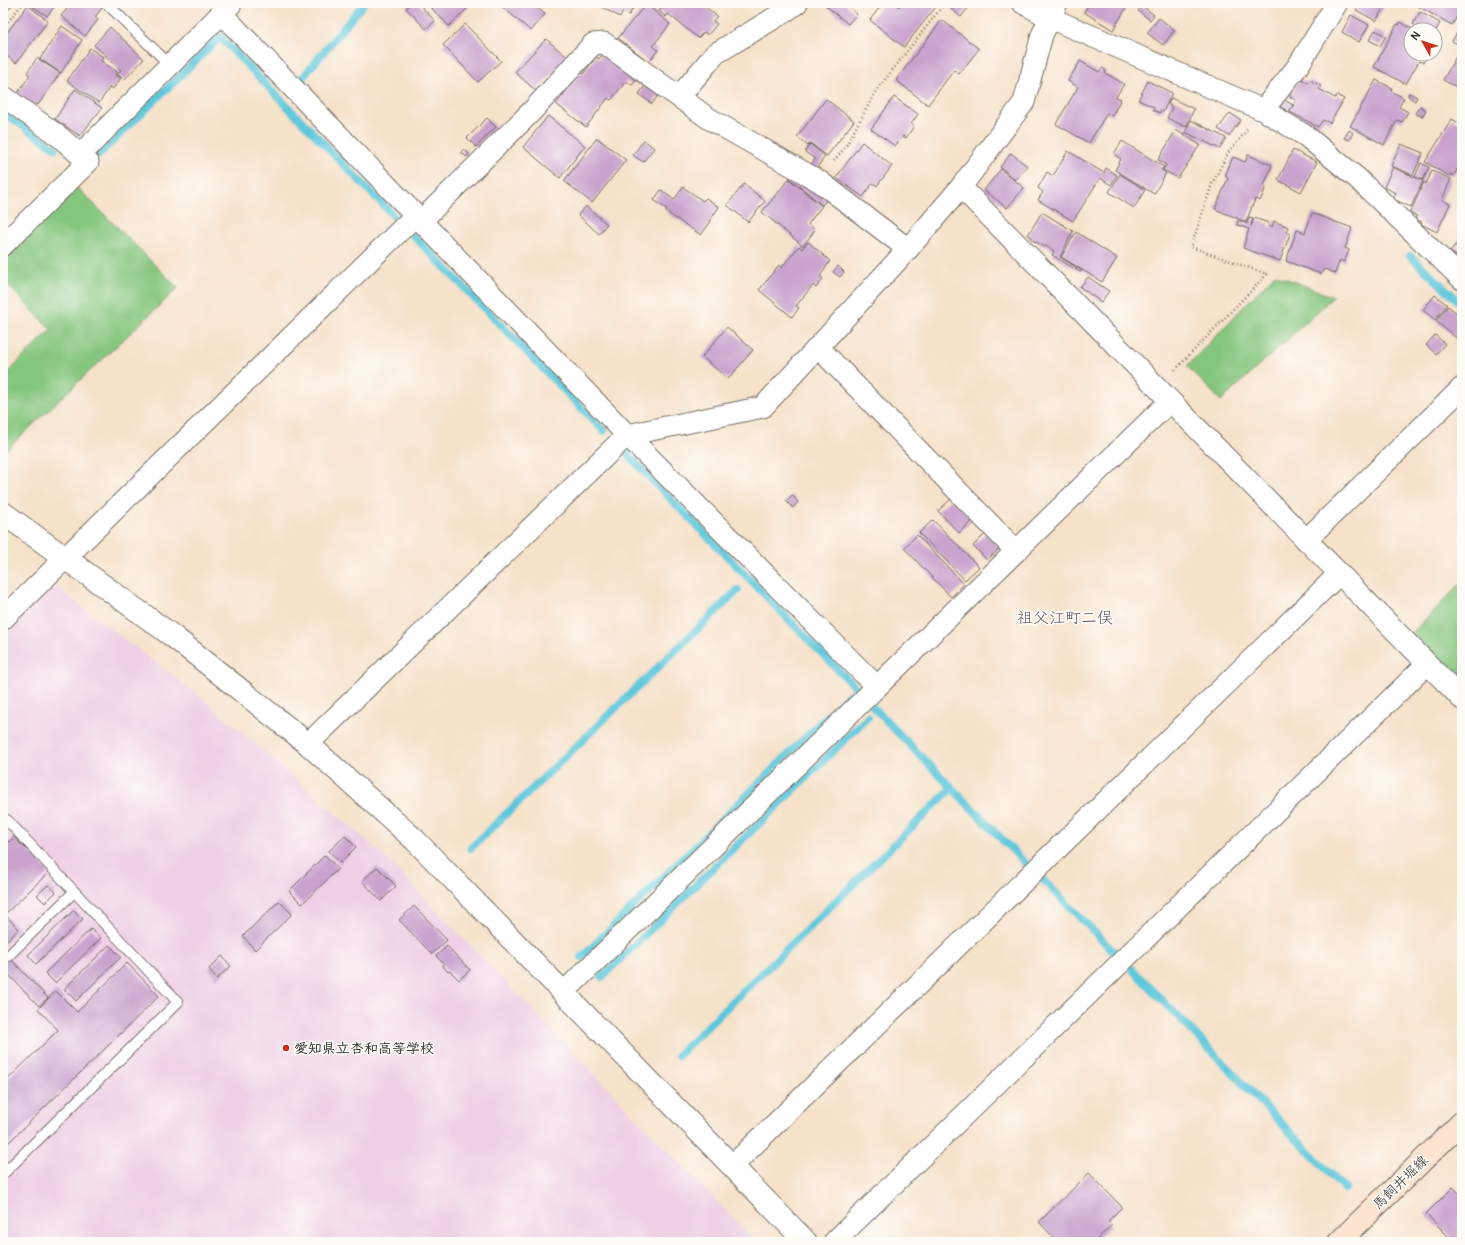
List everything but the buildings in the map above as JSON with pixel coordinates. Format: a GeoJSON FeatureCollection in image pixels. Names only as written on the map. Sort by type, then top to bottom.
{"type":"FeatureCollection","features":[{"type":"Feature","properties":{"kind":"main road","name":"馬飼井堀線"},"geometry":{"type":"LineString","coordinates":[[1339,1242],[1462,1122]]}},
{"type":"Feature","properties":{"kind":"street"},"geometry":{"type":"LineString","coordinates":[[679,97],[715,54],[797,3]]}},
{"type":"Feature","properties":{"kind":"street"},"geometry":{"type":"LineString","coordinates":[[1023,3],[1053,11],[1263,110],[1306,136],[1357,178],[1462,279]]}},
{"type":"Feature","properties":{"kind":"street"},"geometry":{"type":"LineString","coordinates":[[1263,110],[1298,66],[1337,3]]}},
{"type":"Feature","properties":{"kind":"street"},"geometry":{"type":"LineString","coordinates":[[80,155],[226,8],[418,218],[627,434],[877,687]]}},
{"type":"Feature","properties":{"kind":"street"},"geometry":{"type":"LineString","coordinates":[[308,744],[627,434],[763,407],[908,249],[961,187],[1024,102],[1042,35],[1053,11]]}},
{"type":"Feature","properties":{"kind":"street"},"geometry":{"type":"LineString","coordinates":[[3,619],[418,218],[533,110],[593,44],[604,43],[708,118],[819,181],[908,249]]}},
{"type":"Feature","properties":{"kind":"street"},"geometry":{"type":"LineString","coordinates":[[3,96],[61,138],[88,162],[3,245]]}},
{"type":"Feature","properties":{"kind":"street"},"geometry":{"type":"LineString","coordinates":[[961,187],[1462,699]]}},
{"type":"Feature","properties":{"kind":"street"},"geometry":{"type":"LineString","coordinates":[[818,347],[1016,551]]}},
{"type":"Feature","properties":{"kind":"street"},"geometry":{"type":"LineString","coordinates":[[1306,540],[1462,388]]}},
{"type":"Feature","properties":{"kind":"street"},"geometry":{"type":"LineString","coordinates":[[563,993],[1016,551],[1164,394]]}},
{"type":"Feature","properties":{"kind":"street"},"geometry":{"type":"LineString","coordinates":[[3,513],[174,637],[308,744],[415,840],[806,1242]]}},
{"type":"Feature","properties":{"kind":"street"},"geometry":{"type":"LineString","coordinates":[[732,1166],[1339,574]]}},
{"type":"Feature","properties":{"kind":"street"},"geometry":{"type":"LineString","coordinates":[[834,1242],[1427,664]]}},
{"type":"Feature","properties":{"kind":"lane"},"geometry":{"type":"LineString","coordinates":[[106,3],[170,65]]}},
{"type":"Feature","properties":{"kind":"lane"},"geometry":{"type":"LineString","coordinates":[[3,821],[7,820],[178,1002],[3,1174]]}},
{"type":"Feature","properties":{"kind":"lane"},"geometry":{"type":"LineString","coordinates":[[8,956],[74,892]]}},
{"type":"Feature","properties":{"kind":"path"},"geometry":{"type":"LineString","coordinates":[[3,28],[23,3]]}},
{"type":"Feature","properties":{"kind":"path"},"geometry":{"type":"LineString","coordinates":[[819,181],[846,146],[876,91],[945,3]]}},
{"type":"Feature","properties":{"kind":"path"},"geometry":{"type":"LineString","coordinates":[[1164,394],[1267,274],[1191,247],[1212,184],[1228,153],[1263,110]]}},
{"type":"Feature","properties":{"kind":"shaded area","name":"愛知県立杏和高等学校"},"geometry":{"type":"Polygon","coordinates":[[[53,585],[202,698],[381,853],[756,1242],[3,1242],[3,634],[53,585]]]}},
{"type":"Feature","properties":{"kind":"green space"},"geometry":{"type":"Polygon","coordinates":[[[76,186],[178,288],[3,453],[3,377],[51,329],[3,280],[3,258],[76,186]]]}},
{"type":"Feature","properties":{"kind":"green space"},"geometry":{"type":"Polygon","coordinates":[[[1275,274],[1333,297],[1221,401],[1187,366],[1275,274]]]}},
{"type":"Feature","properties":{"kind":"green space"},"geometry":{"type":"Polygon","coordinates":[[[1462,582],[1462,687],[1411,634],[1462,582]]]}},
{"type":"Feature","properties":{"kind":"waterway"},"geometry":{"type":"LineString","coordinates":[[299,82],[364,3]]}},
{"type":"Feature","properties":{"kind":"waterway"},"geometry":{"type":"LineString","coordinates":[[98,155],[220,37],[397,219]]}},
{"type":"Feature","properties":{"kind":"waterway"},"geometry":{"type":"LineString","coordinates":[[3,112],[55,148]]}},
{"type":"Feature","properties":{"kind":"waterway"},"geometry":{"type":"LineString","coordinates":[[413,235],[604,431]]}},
{"type":"Feature","properties":{"kind":"waterway"},"geometry":{"type":"LineString","coordinates":[[1410,256],[1462,304]]}},
{"type":"Feature","properties":{"kind":"waterway"},"geometry":{"type":"LineString","coordinates":[[627,454],[858,690]]}},
{"type":"Feature","properties":{"kind":"waterway"},"geometry":{"type":"LineString","coordinates":[[471,848],[738,590]]}},
{"type":"Feature","properties":{"kind":"waterway"},"geometry":{"type":"LineString","coordinates":[[582,957],[849,695]]}},
{"type":"Feature","properties":{"kind":"waterway"},"geometry":{"type":"LineString","coordinates":[[873,707],[1027,865]]}},
{"type":"Feature","properties":{"kind":"waterway"},"geometry":{"type":"LineString","coordinates":[[602,977],[868,717]]}},
{"type":"Feature","properties":{"kind":"waterway"},"geometry":{"type":"LineString","coordinates":[[678,1055],[952,788]]}},
{"type":"Feature","properties":{"kind":"waterway"},"geometry":{"type":"LineString","coordinates":[[1043,880],[1116,954]]}},
{"type":"Feature","properties":{"kind":"waterway"},"geometry":{"type":"LineString","coordinates":[[1132,969],[1345,1189]]}},
{"type":"Feature","properties":{"kind":"place","name":"愛知県立杏和高等学校"},"geometry":{"type":"Point","coordinates":[286,1048]}},
{"type":"Feature","properties":{"kind":"district","name":"祖父江町二俣"},"geometry":{"type":"Point","coordinates":[1065,617]}}]}
